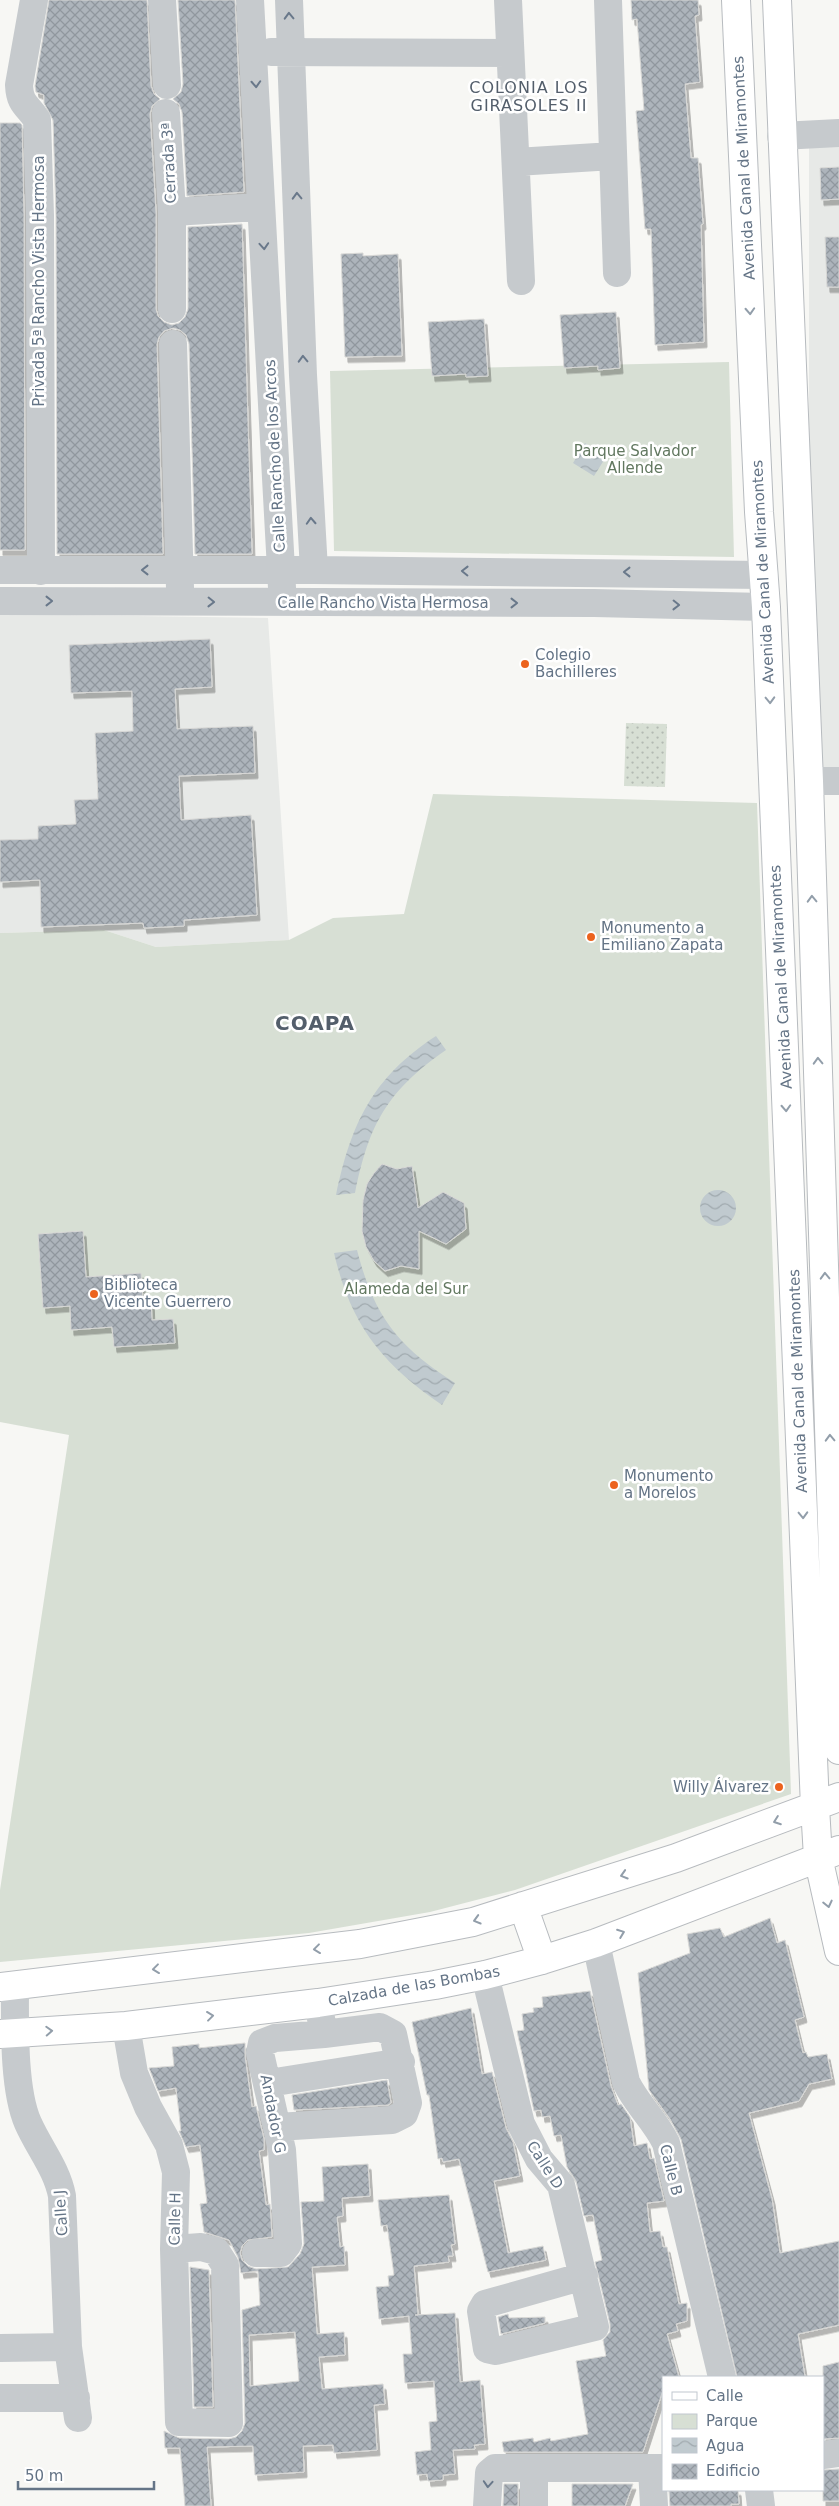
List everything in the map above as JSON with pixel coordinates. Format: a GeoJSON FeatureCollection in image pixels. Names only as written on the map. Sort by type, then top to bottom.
{"type":"FeatureCollection","features":[{"type":"Feature","properties":{"kind":"main road","name":"Avenida Canal de Miramontes"},"geometry":{"type":"LineString","coordinates":[[736,0],[827,1802],[828,1854],[839,1951]]}},
{"type":"Feature","properties":{"kind":"main road","name":"Avenida Canal de Miramontes"},"geometry":{"type":"LineString","coordinates":[[777,0],[781,136],[809,781],[839,1750]]}},
{"type":"Feature","properties":{"kind":"main road"},"geometry":{"type":"LineString","coordinates":[[8,1986],[360,1944],[473,1922],[676,1858],[827,1802]]}},
{"type":"Feature","properties":{"kind":"main road","name":"Calzada de las Bombas"},"geometry":{"type":"LineString","coordinates":[[7,2034],[126,2026],[318,2003],[435,1985],[485,1975],[542,1960],[596,1942],[828,1854]]}},
{"type":"Feature","properties":{"kind":"main road"},"geometry":{"type":"LineString","coordinates":[[523,1906],[542,1960]]}},
{"type":"Feature","properties":{"kind":"street","name":"Privada 5ª Rancho Vista Hermosa"},"geometry":{"type":"LineString","coordinates":[[34,0],[19,85],[20,98],[24,106],[33,112],[37,120],[40,216],[40,571]]}},
{"type":"Feature","properties":{"kind":"street"},"geometry":{"type":"LineString","coordinates":[[162,0],[167,84]]}},
{"type":"Feature","properties":{"kind":"street","name":"Calle Rancho de los Arcos"},"geometry":{"type":"LineString","coordinates":[[250,0],[283,603]]}},
{"type":"Feature","properties":{"kind":"street"},"geometry":{"type":"LineString","coordinates":[[289,0],[301,309],[314,570]]}},
{"type":"Feature","properties":{"kind":"street"},"geometry":{"type":"LineString","coordinates":[[508,0],[521,281]]}},
{"type":"Feature","properties":{"kind":"street"},"geometry":{"type":"LineString","coordinates":[[608,0],[617,274]]}},
{"type":"Feature","properties":{"kind":"street"},"geometry":{"type":"LineString","coordinates":[[254,52],[510,53]]}},
{"type":"Feature","properties":{"kind":"street","name":"Cerrada 3ª"},"geometry":{"type":"LineString","coordinates":[[166,113],[172,212],[172,309]]}},
{"type":"Feature","properties":{"kind":"street"},"geometry":{"type":"LineString","coordinates":[[781,136],[839,133]]}},
{"type":"Feature","properties":{"kind":"street"},"geometry":{"type":"LineString","coordinates":[[516,162],[613,156]]}},
{"type":"Feature","properties":{"kind":"street","name":"Cerrada 3ª"},"geometry":{"type":"LineString","coordinates":[[172,212],[261,207]]}},
{"type":"Feature","properties":{"kind":"street"},"geometry":{"type":"LineString","coordinates":[[268,310],[301,309]]}},
{"type":"Feature","properties":{"kind":"street"},"geometry":{"type":"LineString","coordinates":[[173,344],[180,602]]}},
{"type":"Feature","properties":{"kind":"street"},"geometry":{"type":"LineString","coordinates":[[0,570],[314,570],[764,575]]}},
{"type":"Feature","properties":{"kind":"street","name":"Calle Rancho Vista Hermosa"},"geometry":{"type":"LineString","coordinates":[[0,600],[283,603],[594,603],[766,607]]}},
{"type":"Feature","properties":{"kind":"street"},"geometry":{"type":"LineString","coordinates":[[809,781],[839,781]]}},
{"type":"Feature","properties":{"kind":"street","name":"Calle B"},"geometry":{"type":"LineString","coordinates":[[596,1942],[626,2082],[633,2096],[657,2125],[666,2143],[722,2376]]}},
{"type":"Feature","properties":{"kind":"street","name":"Calle D"},"geometry":{"type":"LineString","coordinates":[[485,1975],[521,2124],[539,2159],[561,2185],[584,2276],[595,2327],[587,2331],[496,2351],[487,2348],[482,2311],[485,2304],[584,2276]]}},
{"type":"Feature","properties":{"kind":"street","name":"Calle J"},"geometry":{"type":"LineString","coordinates":[[0,2398],[77,2408],[68,2347],[62,2196],[59,2181],[28,2123],[23,2108],[7,2034],[8,1986]]}},
{"type":"Feature","properties":{"kind":"street"},"geometry":{"type":"LineString","coordinates":[[277,2127],[392,2120],[404,2114],[408,2103],[401,2062],[393,2034],[380,2027],[324,2034],[318,2003]]}},
{"type":"Feature","properties":{"kind":"street","name":"Calle H"},"geometry":{"type":"LineString","coordinates":[[126,2026],[134,2073],[148,2107],[169,2144],[176,2172],[174,2249],[179,2422],[229,2423],[225,2264],[216,2251],[201,2247],[174,2249]]}},
{"type":"Feature","properties":{"kind":"street","name":"Andador G"},"geometry":{"type":"LineString","coordinates":[[256,2253],[281,2253],[288,2244],[282,2150],[260,2053],[262,2043],[275,2038],[324,2034]]}},
{"type":"Feature","properties":{"kind":"street"},"geometry":{"type":"LineString","coordinates":[[268,2083],[401,2062]]}},
{"type":"Feature","properties":{"kind":"street"},"geometry":{"type":"LineString","coordinates":[[0,2348],[68,2347]]}},
{"type":"Feature","properties":{"kind":"street"},"geometry":{"type":"LineString","coordinates":[[824,2455],[839,2453]]}},
{"type":"Feature","properties":{"kind":"street"},"geometry":{"type":"LineString","coordinates":[[487,2506],[489,2473],[495,2468],[657,2468],[654,2506]]}},
{"type":"Feature","properties":{"kind":"street"},"geometry":{"type":"LineString","coordinates":[[534,2468],[534,2506]]}},
{"type":"Feature","properties":{"kind":"street"},"geometry":{"type":"LineString","coordinates":[[759,2491],[761,2506]]}},
{"type":"Feature","properties":{"kind":"shaded area"},"geometry":{"type":"Polygon","coordinates":[[[839,135],[839,782],[809,782],[809,136],[839,135]]]}},
{"type":"Feature","properties":{"kind":"shaded area"},"geometry":{"type":"Polygon","coordinates":[[[0,614],[268,618],[289,940],[156,947],[104,930],[0,933],[0,614]]]}},
{"type":"Feature","properties":{"kind":"green space","name":"Parque Salvador Allende"},"geometry":{"type":"Polygon","coordinates":[[[729,362],[734,557],[334,551],[330,371],[729,362]]]}},
{"type":"Feature","properties":{"kind":"green space"},"geometry":{"type":"Polygon","coordinates":[[[626,723],[667,724],[665,787],[624,786],[626,723]]]}},
{"type":"Feature","properties":{"kind":"green space","name":"Alameda del Sur"},"geometry":{"type":"Polygon","coordinates":[[[433,794],[757,803],[791,1794],[515,1890],[430,1912],[309,1933],[0,1962],[0,1890],[69,1435],[0,1422],[0,933],[104,930],[156,947],[289,940],[333,918],[404,914],[433,794]]]}},
{"type":"Feature","properties":{"kind":"water"},"geometry":{"type":"Polygon","coordinates":[[[585,443],[606,457],[594,476],[573,463],[585,443]]]}},
{"type":"Feature","properties":{"kind":"water"},"geometry":{"type":"Polygon","coordinates":[[[436,1036],[446,1050],[409,1080],[384,1111],[374,1128],[367,1147],[355,1193],[336,1195],[349,1146],[368,1104],[396,1068],[436,1036]]]}},
{"type":"Feature","properties":{"kind":"water"},"geometry":{"type":"Polygon","coordinates":[[[718,1190],[725,1191],[731,1195],[735,1201],[735,1215],[731,1221],[725,1225],[718,1226],[711,1225],[705,1221],[701,1215],[700,1208],[701,1201],[705,1195],[711,1191],[718,1190]]]}},
{"type":"Feature","properties":{"kind":"water"},"geometry":{"type":"Polygon","coordinates":[[[357,1250],[371,1293],[391,1327],[418,1356],[455,1383],[442,1405],[402,1374],[372,1340],[360,1322],[349,1301],[334,1253],[357,1250]]]}},
{"type":"Feature","properties":{"kind":"building"},"geometry":{"type":"Polygon","coordinates":[[[49,0],[147,0],[151,86],[154,94],[160,99],[152,106],[150,114],[156,212],[156,309],[158,316],[164,322],[172,325],[179,323],[185,317],[188,309],[188,227],[242,224],[252,554],[195,554],[189,344],[186,335],[180,330],[173,328],[164,331],[159,337],[157,344],[163,554],[57,554],[56,216],[53,120],[44,103],[44,95],[36,92],[35,86],[49,0]]]}},
{"type":"Feature","properties":{"kind":"building"},"geometry":{"type":"Polygon","coordinates":[[[178,0],[235,0],[244,192],[187,196],[182,112],[179,104],[173,99],[181,92],[183,84],[178,0]]]}},
{"type":"Feature","properties":{"kind":"building"},"geometry":{"type":"Polygon","coordinates":[[[631,0],[698,0],[699,15],[695,16],[700,82],[685,84],[691,158],[698,158],[703,224],[701,225],[704,342],[655,345],[651,229],[645,229],[636,111],[644,110],[637,19],[632,20],[631,0]]]}},
{"type":"Feature","properties":{"kind":"building"},"geometry":{"type":"Polygon","coordinates":[[[0,123],[20,123],[22,125],[25,550],[0,550],[0,123]]]}},
{"type":"Feature","properties":{"kind":"building"},"geometry":{"type":"Polygon","coordinates":[[[839,167],[839,199],[821,200],[820,168],[839,167]]]}},
{"type":"Feature","properties":{"kind":"building"},"geometry":{"type":"Polygon","coordinates":[[[825,237],[839,237],[839,287],[827,287],[825,237]]]}},
{"type":"Feature","properties":{"kind":"building"},"geometry":{"type":"Polygon","coordinates":[[[363,253],[363,256],[398,254],[402,356],[345,357],[341,254],[363,253]]]}},
{"type":"Feature","properties":{"kind":"building"},"geometry":{"type":"Polygon","coordinates":[[[616,312],[620,368],[598,370],[598,366],[564,368],[560,315],[616,312]]]}},
{"type":"Feature","properties":{"kind":"building"},"geometry":{"type":"Polygon","coordinates":[[[484,319],[488,376],[466,377],[466,374],[432,376],[428,322],[484,319]]]}},
{"type":"Feature","properties":{"kind":"building"},"geometry":{"type":"Polygon","coordinates":[[[210,639],[212,687],[175,689],[177,729],[253,726],[255,773],[179,776],[181,820],[251,815],[257,915],[184,920],[184,926],[144,928],[143,923],[41,927],[40,880],[0,882],[0,840],[38,839],[38,826],[76,824],[74,800],[98,799],[95,733],[133,731],[132,691],[71,693],[69,645],[210,639]]]}},
{"type":"Feature","properties":{"kind":"building"},"geometry":{"type":"Polygon","coordinates":[[[382,1164],[397,1169],[412,1166],[418,1208],[443,1192],[464,1203],[466,1229],[446,1244],[419,1231],[419,1269],[401,1266],[385,1271],[374,1261],[366,1247],[362,1231],[363,1200],[367,1184],[382,1164]]]}},
{"type":"Feature","properties":{"kind":"building","name":"Biblioteca Vicente Guerrero"},"geometry":{"type":"Polygon","coordinates":[[[83,1231],[86,1277],[141,1273],[143,1299],[151,1298],[152,1320],[173,1319],[175,1343],[114,1347],[112,1327],[71,1330],[70,1306],[43,1308],[38,1234],[83,1231]]]}},
{"type":"Feature","properties":{"kind":"building"},"geometry":{"type":"Polygon","coordinates":[[[770,1918],[777,1943],[785,1940],[804,2017],[795,2020],[803,2053],[806,2052],[808,2057],[827,2054],[832,2079],[809,2084],[799,2101],[749,2113],[772,2199],[780,2253],[839,2241],[839,2325],[798,2334],[805,2376],[737,2376],[681,2139],[670,2119],[649,2090],[638,1973],[690,1953],[687,1934],[720,1928],[724,1937],[770,1918]]]}},
{"type":"Feature","properties":{"kind":"building"},"geometry":{"type":"Polygon","coordinates":[[[590,1991],[611,2086],[618,2105],[621,2104],[630,2117],[634,2146],[647,2143],[650,2159],[654,2158],[664,2201],[647,2203],[650,2232],[660,2231],[663,2247],[667,2247],[679,2304],[687,2303],[687,2321],[676,2324],[678,2331],[667,2334],[679,2376],[662,2376],[662,2393],[643,2452],[504,2452],[502,2442],[533,2438],[534,2442],[550,2438],[551,2441],[588,2434],[576,2361],[606,2356],[603,2340],[610,2332],[610,2324],[595,2262],[602,2260],[593,2215],[584,2216],[576,2181],[567,2167],[561,2135],[554,2136],[550,2116],[542,2117],[541,2110],[534,2111],[517,2031],[524,2030],[522,2014],[534,2012],[533,2008],[543,2007],[542,1997],[590,1991]]]}},
{"type":"Feature","properties":{"kind":"building"},"geometry":{"type":"Polygon","coordinates":[[[471,2008],[482,2074],[492,2072],[506,2128],[513,2142],[520,2176],[494,2181],[508,2253],[543,2246],[546,2260],[488,2272],[459,2159],[443,2162],[442,2158],[438,2159],[429,2095],[427,2095],[412,2022],[471,2008]]]}},
{"type":"Feature","properties":{"kind":"building"},"geometry":{"type":"Polygon","coordinates":[[[245,2043],[252,2107],[256,2106],[264,2139],[264,2150],[259,2151],[266,2205],[270,2204],[272,2237],[248,2240],[242,2246],[240,2253],[242,2260],[248,2266],[256,2269],[288,2267],[300,2254],[304,2244],[301,2202],[324,2201],[322,2167],[368,2164],[370,2196],[342,2198],[343,2216],[337,2217],[340,2247],[344,2246],[345,2265],[312,2267],[317,2334],[344,2332],[345,2355],[319,2357],[322,2389],[383,2384],[385,2404],[374,2405],[377,2450],[334,2453],[333,2445],[303,2446],[304,2472],[255,2475],[253,2446],[207,2447],[211,2506],[185,2506],[180,2448],[165,2448],[164,2431],[179,2438],[229,2439],[236,2437],[242,2431],[245,2423],[242,2310],[260,2305],[258,2271],[241,2273],[238,2257],[229,2240],[204,2232],[200,2204],[207,2203],[200,2145],[186,2147],[179,2131],[181,2131],[176,2088],[158,2091],[149,2068],[174,2066],[172,2047],[199,2044],[199,2048],[245,2043]],[[295,2332],[249,2335],[250,2386],[299,2381],[295,2332]]]}},
{"type":"Feature","properties":{"kind":"building"},"geometry":{"type":"Polygon","coordinates":[[[387,2080],[391,2103],[388,2105],[294,2110],[292,2095],[387,2080]]]}},
{"type":"Feature","properties":{"kind":"building"},"geometry":{"type":"Polygon","coordinates":[[[449,2195],[455,2244],[451,2245],[453,2256],[448,2256],[449,2262],[414,2266],[418,2315],[455,2313],[460,2382],[480,2380],[485,2444],[474,2445],[475,2449],[453,2450],[455,2474],[443,2475],[443,2480],[428,2481],[427,2474],[417,2475],[415,2452],[431,2450],[429,2422],[437,2421],[434,2381],[405,2383],[403,2354],[412,2354],[409,2316],[379,2319],[376,2287],[389,2286],[388,2276],[394,2275],[387,2225],[381,2226],[378,2200],[449,2195]]]}},
{"type":"Feature","properties":{"kind":"building"},"geometry":{"type":"Polygon","coordinates":[[[190,2267],[209,2270],[213,2407],[194,2407],[190,2267]]]}},
{"type":"Feature","properties":{"kind":"building"},"geometry":{"type":"Polygon","coordinates":[[[508,2314],[509,2318],[545,2317],[545,2323],[501,2334],[498,2317],[508,2314]]]}},
{"type":"Feature","properties":{"kind":"building"},"geometry":{"type":"Polygon","coordinates":[[[839,2362],[839,2438],[824,2439],[823,2366],[839,2362]]]}},
{"type":"Feature","properties":{"kind":"building"},"geometry":{"type":"Polygon","coordinates":[[[839,2469],[839,2501],[823,2501],[824,2470],[839,2469]]]}},
{"type":"Feature","properties":{"kind":"building"},"geometry":{"type":"Polygon","coordinates":[[[504,2484],[518,2484],[518,2506],[503,2506],[504,2484]]]}},
{"type":"Feature","properties":{"kind":"building"},"geometry":{"type":"Polygon","coordinates":[[[572,2484],[633,2484],[625,2506],[572,2506],[572,2484]]]}},
{"type":"Feature","properties":{"kind":"building"},"geometry":{"type":"Polygon","coordinates":[[[669,2491],[738,2491],[739,2504],[731,2504],[731,2506],[670,2506],[669,2491]]]}},
{"type":"Feature","properties":{"kind":"place","name":"Colegio Bachilleres"},"geometry":{"type":"Point","coordinates":[525,664]}},
{"type":"Feature","properties":{"kind":"place","name":"Monumento a Emiliano Zapata"},"geometry":{"type":"Point","coordinates":[591,937]}},
{"type":"Feature","properties":{"kind":"place","name":"Biblioteca Vicente Guerrero"},"geometry":{"type":"Point","coordinates":[94,1294]}},
{"type":"Feature","properties":{"kind":"place","name":"Monumento a Morelos"},"geometry":{"type":"Point","coordinates":[614,1485]}},
{"type":"Feature","properties":{"kind":"place","name":"Willy Álvarez"},"geometry":{"type":"Point","coordinates":[779,1787]}},
{"type":"Feature","properties":{"kind":"district","name":"COLONIA LOS GIRASOLES II"},"geometry":{"type":"Point","coordinates":[529,96]}},
{"type":"Feature","properties":{"kind":"district","name":"COAPA"},"geometry":{"type":"Point","coordinates":[315,1023]}}]}
